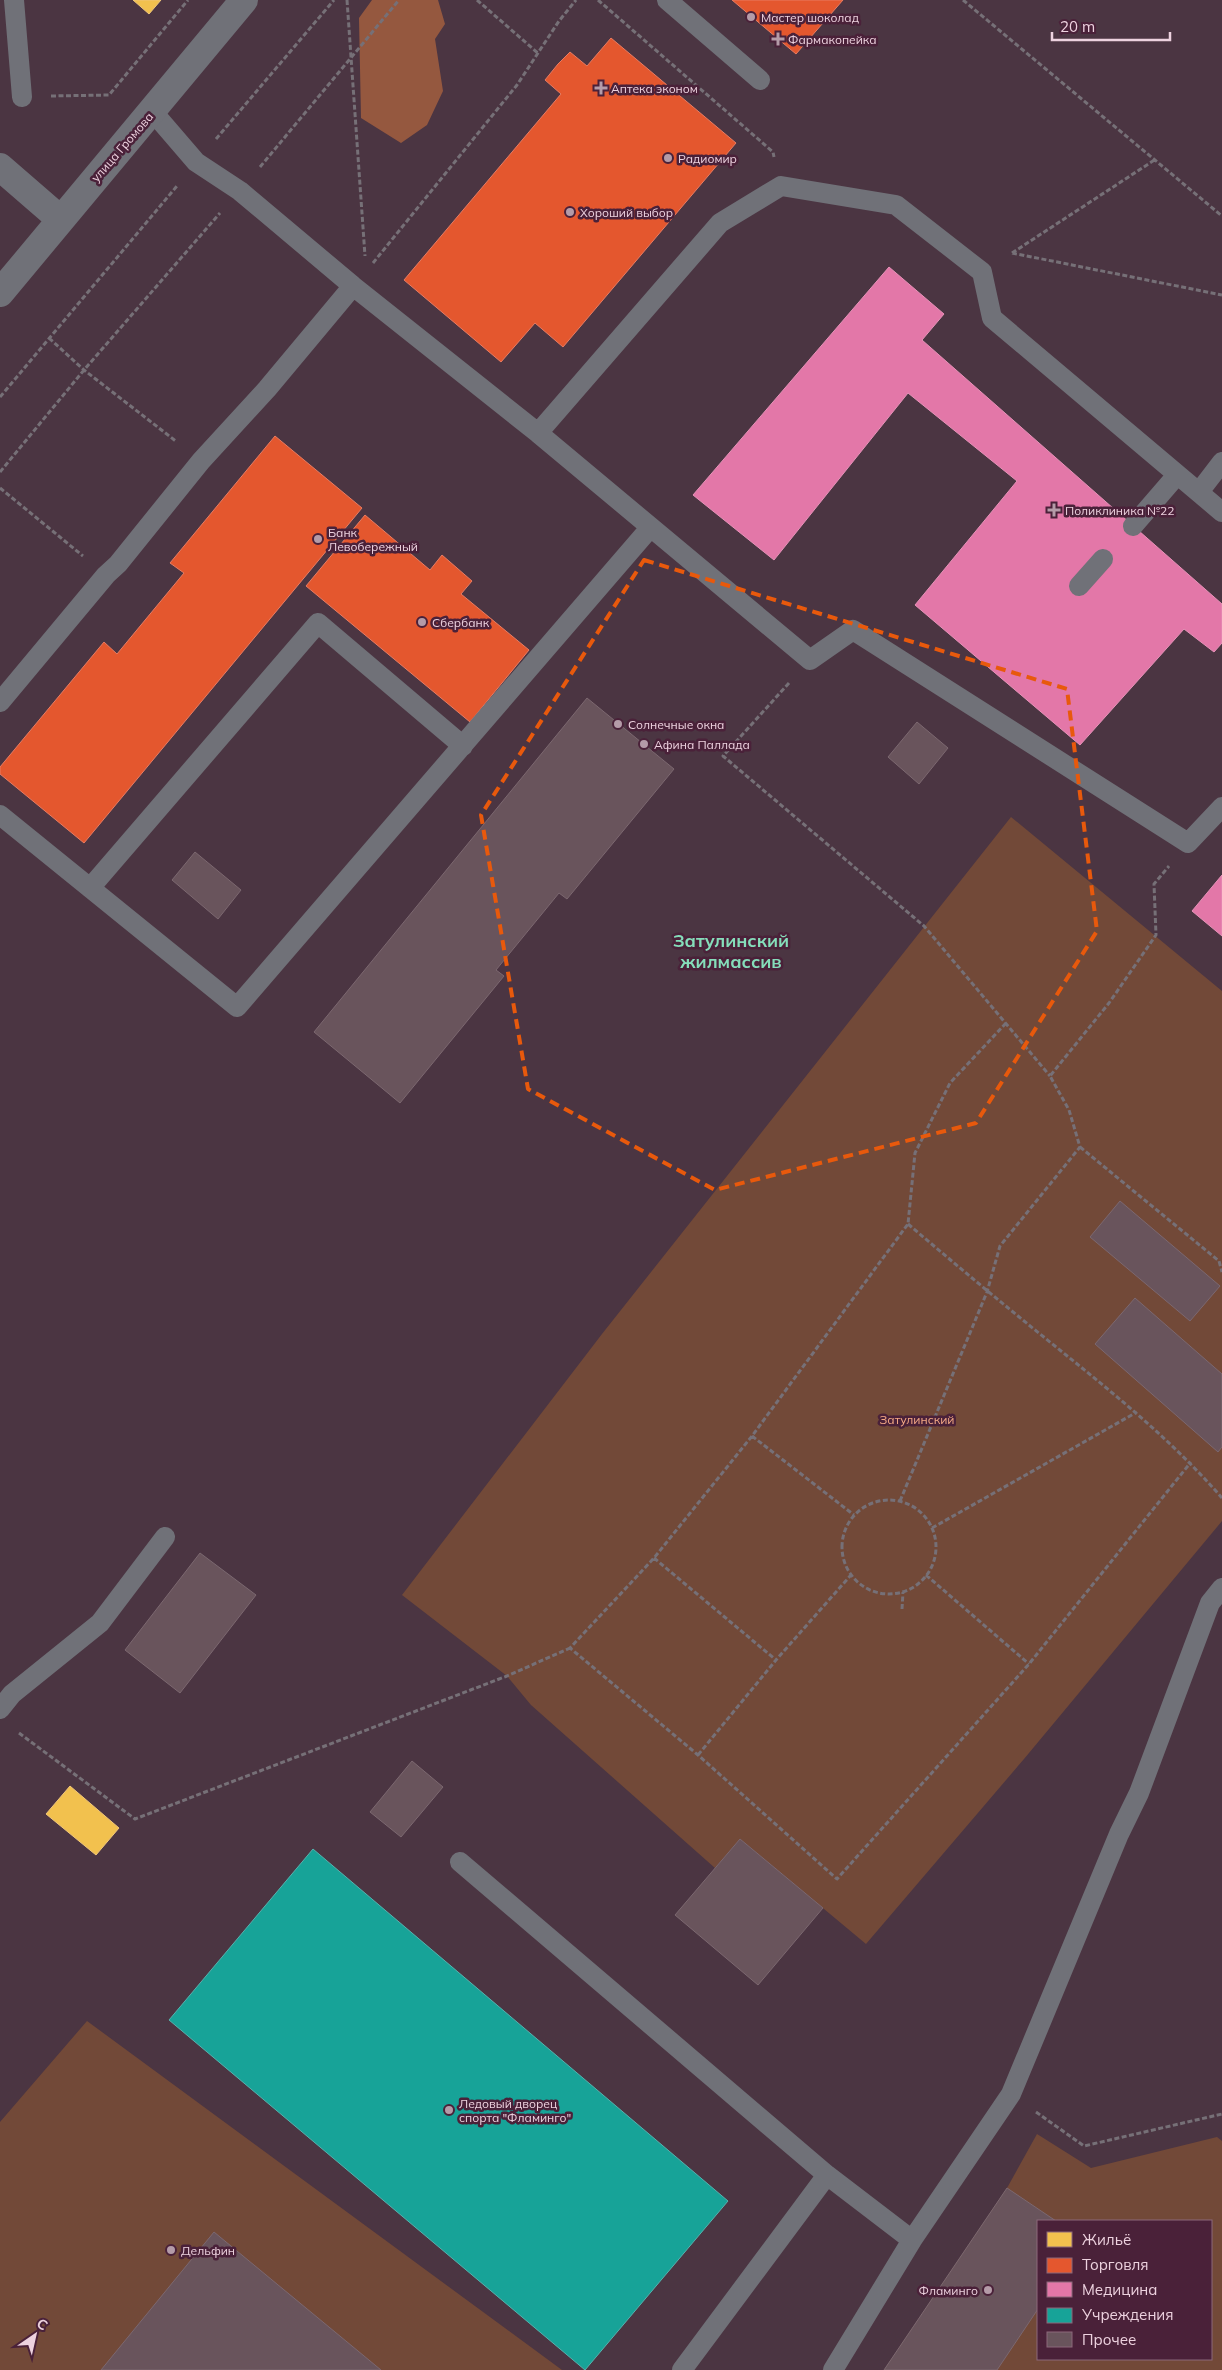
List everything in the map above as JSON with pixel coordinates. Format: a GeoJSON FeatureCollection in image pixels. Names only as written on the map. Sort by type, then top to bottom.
{"type":"FeatureCollection","features":[{"type":"Feature","properties":{"kind":"street","name":"улица Громова"},"geometry":{"type":"LineString","coordinates":[[0,293],[60,219],[153,112],[244,0]]}},
{"type":"Feature","properties":{"kind":"street"},"geometry":{"type":"LineString","coordinates":[[0,167],[60,219]]}},
{"type":"Feature","properties":{"kind":"lane"},"geometry":{"type":"LineString","coordinates":[[14,0],[22,97]]}},
{"type":"Feature","properties":{"kind":"lane"},"geometry":{"type":"LineString","coordinates":[[667,0],[760,80]]}},
{"type":"Feature","properties":{"kind":"lane"},"geometry":{"type":"LineString","coordinates":[[153,112],[196,162],[240,191],[359,278],[650,528],[810,660],[853,630],[1188,843],[1222,808]]}},
{"type":"Feature","properties":{"kind":"lane"},"geometry":{"type":"LineString","coordinates":[[538,433],[720,223],[781,186],[896,205],[982,272],[992,318],[1222,512]]}},
{"type":"Feature","properties":{"kind":"lane"},"geometry":{"type":"LineString","coordinates":[[0,702],[106,575],[118,564],[201,461],[267,389],[359,278]]}},
{"type":"Feature","properties":{"kind":"lane"},"geometry":{"type":"LineString","coordinates":[[1198,492],[1222,462]]}},
{"type":"Feature","properties":{"kind":"lane"},"geometry":{"type":"LineString","coordinates":[[1133,526],[1177,475]]}},
{"type":"Feature","properties":{"kind":"lane"},"geometry":{"type":"LineString","coordinates":[[0,815],[237,1007],[650,528]]}},
{"type":"Feature","properties":{"kind":"lane"},"geometry":{"type":"LineString","coordinates":[[1079,586],[1103,559]]}},
{"type":"Feature","properties":{"kind":"lane"},"geometry":{"type":"LineString","coordinates":[[90,888],[318,622],[463,746]]}},
{"type":"Feature","properties":{"kind":"lane"},"geometry":{"type":"LineString","coordinates":[[0,1709],[12,1694],[100,1623],[166,1537]]}},
{"type":"Feature","properties":{"kind":"lane"},"geometry":{"type":"LineString","coordinates":[[832,2370],[912,2240],[1011,2094],[1119,1834],[1139,1793],[1210,1603],[1222,1588]]}},
{"type":"Feature","properties":{"kind":"lane"},"geometry":{"type":"LineString","coordinates":[[460,1862],[828,2175],[912,2240]]}},
{"type":"Feature","properties":{"kind":"lane"},"geometry":{"type":"LineString","coordinates":[[682,2370],[828,2175]]}},
{"type":"Feature","properties":{"kind":"path"},"geometry":{"type":"LineString","coordinates":[[22,97],[109,95],[188,0]]}},
{"type":"Feature","properties":{"kind":"path"},"geometry":{"type":"LineString","coordinates":[[0,397],[334,0]]}},
{"type":"Feature","properties":{"kind":"path"},"geometry":{"type":"LineString","coordinates":[[347,0],[359,278]]}},
{"type":"Feature","properties":{"kind":"path"},"geometry":{"type":"LineString","coordinates":[[0,472],[84,370],[240,191],[399,0]]}},
{"type":"Feature","properties":{"kind":"path"},"geometry":{"type":"LineString","coordinates":[[478,0],[539,54]]}},
{"type":"Feature","properties":{"kind":"path"},"geometry":{"type":"LineString","coordinates":[[359,278],[517,85],[539,54],[559,20],[576,0]]}},
{"type":"Feature","properties":{"kind":"path"},"geometry":{"type":"LineString","coordinates":[[598,0],[773,152],[781,186]]}},
{"type":"Feature","properties":{"kind":"path"},"geometry":{"type":"LineString","coordinates":[[963,0],[1156,159],[1222,216]]}},
{"type":"Feature","properties":{"kind":"path"},"geometry":{"type":"LineString","coordinates":[[982,272],[1156,159]]}},
{"type":"Feature","properties":{"kind":"path"},"geometry":{"type":"LineString","coordinates":[[1012,253],[1222,295]]}},
{"type":"Feature","properties":{"kind":"path"},"geometry":{"type":"LineString","coordinates":[[49,338],[84,370],[201,461]]}},
{"type":"Feature","properties":{"kind":"path"},"geometry":{"type":"LineString","coordinates":[[0,488],[106,575]]}},
{"type":"Feature","properties":{"kind":"path"},"geometry":{"type":"LineString","coordinates":[[810,660],[723,756],[924,926],[1050,1076],[1069,1110],[1080,1147],[1219,1261],[1222,1272]]}},
{"type":"Feature","properties":{"kind":"path"},"geometry":{"type":"LineString","coordinates":[[1050,1076],[1109,1003],[1156,935],[1154,884],[1188,843]]}},
{"type":"Feature","properties":{"kind":"path"},"geometry":{"type":"LineString","coordinates":[[16,1730],[135,1819],[507,1676],[570,1648],[654,1558],[752,1436],[908,1224],[915,1153],[950,1083],[1006,1023]]}},
{"type":"Feature","properties":{"kind":"path"},"geometry":{"type":"LineString","coordinates":[[900,1501],[987,1292],[1000,1246],[1080,1147]]}},
{"type":"Feature","properties":{"kind":"path"},"geometry":{"type":"LineString","coordinates":[[908,1224],[987,1292],[1137,1412],[1191,1462],[1222,1498]]}},
{"type":"Feature","properties":{"kind":"path"},"geometry":{"type":"LineString","coordinates":[[932,1528],[1137,1412]]}},
{"type":"Feature","properties":{"kind":"path"},"geometry":{"type":"LineString","coordinates":[[752,1436],[854,1514]]}},
{"type":"Feature","properties":{"kind":"path"},"geometry":{"type":"LineString","coordinates":[[570,1648],[698,1755],[838,1879],[1029,1664],[1191,1462]]}},
{"type":"Feature","properties":{"kind":"path"},"geometry":{"type":"LineString","coordinates":[[875,1501],[900,1501],[914,1507],[925,1516],[932,1528],[936,1552],[926,1575],[916,1586],[903,1592],[888,1594],[874,1591],[861,1585],[851,1575],[844,1563],[842,1550],[846,1525],[854,1514],[875,1501]]}},
{"type":"Feature","properties":{"kind":"path"},"geometry":{"type":"LineString","coordinates":[[654,1558],[776,1660]]}},
{"type":"Feature","properties":{"kind":"path"},"geometry":{"type":"LineString","coordinates":[[698,1755],[776,1660],[851,1575]]}},
{"type":"Feature","properties":{"kind":"path"},"geometry":{"type":"LineString","coordinates":[[926,1575],[1029,1664]]}},
{"type":"Feature","properties":{"kind":"path"},"geometry":{"type":"LineString","coordinates":[[902,1609],[903,1592]]}},
{"type":"Feature","properties":{"kind":"path"},"geometry":{"type":"LineString","coordinates":[[1011,2094],[1084,2146],[1222,2114]]}},
{"type":"Feature","properties":{"kind":"highlighted area"},"geometry":{"type":"Polygon","coordinates":[[[644,560],[1067,689],[1097,931],[976,1123],[715,1190],[528,1089],[481,815],[644,560]]]}},
{"type":"Feature","properties":{"kind":"green space","name":"Затулинский"},"geometry":{"type":"Polygon","coordinates":[[[1011,817],[1222,991],[1222,1521],[1024,1759],[866,1944],[740,1839],[715,1868],[531,1705],[507,1676],[402,1595],[602,1334],[1011,817]]]}},
{"type":"Feature","properties":{"kind":"green space","name":"Дельфин"},"geometry":{"type":"Polygon","coordinates":[[[87,2021],[562,2370],[0,2370],[0,2122],[87,2021]]]}},
{"type":"Feature","properties":{"kind":"green space","name":"Фламинго"},"geometry":{"type":"Polygon","coordinates":[[[1037,2134],[1091,2168],[1217,2137],[1222,2141],[1222,2370],[884,2370],[1007,2188],[1037,2134]]]}},
{"type":"Feature","properties":{"kind":"shaded area"},"geometry":{"type":"Polygon","coordinates":[[[372,0],[438,0],[445,24],[435,39],[443,91],[427,125],[401,143],[361,118],[359,18],[372,0]]]}},
{"type":"Feature","properties":{"kind":"building: Жильё"},"geometry":{"type":"Polygon","coordinates":[[[133,0],[161,0],[149,14],[133,0]]]}},
{"type":"Feature","properties":{"kind":"building: Жильё"},"geometry":{"type":"Polygon","coordinates":[[[70,1786],[119,1828],[96,1855],[46,1814],[70,1786]]]}},
{"type":"Feature","properties":{"kind":"building: Торговля"},"geometry":{"type":"Polygon","coordinates":[[[732,0],[843,0],[796,54],[732,0]]]}},
{"type":"Feature","properties":{"kind":"building: Торговля","name":"Хороший выбор"},"geometry":{"type":"Polygon","coordinates":[[[611,38],[736,143],[563,347],[535,323],[501,362],[404,280],[561,94],[545,80],[558,64],[570,52],[587,66],[611,38]]]}},
{"type":"Feature","properties":{"kind":"building: Торговля"},"geometry":{"type":"Polygon","coordinates":[[[275,436],[362,508],[84,843],[0,774],[0,767],[104,642],[117,654],[184,573],[170,563],[275,436]]]}},
{"type":"Feature","properties":{"kind":"building: Торговля","name":"Сбербанк"},"geometry":{"type":"Polygon","coordinates":[[[365,515],[430,570],[442,555],[472,581],[461,594],[529,650],[470,722],[306,586],[365,515]]]}},
{"type":"Feature","properties":{"kind":"building: Медицина","name":"Поликлиника №22"},"geometry":{"type":"Polygon","coordinates":[[[889,267],[944,314],[922,340],[1222,604],[1222,643],[1214,652],[1184,629],[1080,745],[915,605],[1017,481],[908,393],[774,560],[693,495],[889,267]]]}},
{"type":"Feature","properties":{"kind":"building: Медицина"},"geometry":{"type":"Polygon","coordinates":[[[1222,875],[1222,936],[1192,911],[1222,875]]]}},
{"type":"Feature","properties":{"kind":"building: Учреждения","name":"Ледовый дворец спорта \"Фламинго\""},"geometry":{"type":"Polygon","coordinates":[[[313,1849],[728,2201],[585,2370],[169,2020],[313,1849]]]}},
{"type":"Feature","properties":{"kind":"building: Прочее"},"geometry":{"type":"Polygon","coordinates":[[[587,698],[674,769],[567,899],[559,893],[496,970],[504,976],[400,1103],[314,1032],[587,698]]]}},
{"type":"Feature","properties":{"kind":"building: Прочее"},"geometry":{"type":"Polygon","coordinates":[[[917,722],[948,748],[919,784],[888,757],[917,722]]]}},
{"type":"Feature","properties":{"kind":"building: Прочее"},"geometry":{"type":"Polygon","coordinates":[[[195,852],[241,890],[218,919],[172,880],[195,852]]]}},
{"type":"Feature","properties":{"kind":"building: Прочее"},"geometry":{"type":"Polygon","coordinates":[[[1120,1201],[1220,1286],[1190,1321],[1090,1237],[1120,1201]]]}},
{"type":"Feature","properties":{"kind":"building: Прочее"},"geometry":{"type":"Polygon","coordinates":[[[1135,1298],[1222,1374],[1222,1447],[1218,1452],[1095,1344],[1135,1298]]]}},
{"type":"Feature","properties":{"kind":"building: Прочее"},"geometry":{"type":"Polygon","coordinates":[[[200,1553],[256,1595],[180,1693],[125,1650],[200,1553]]]}},
{"type":"Feature","properties":{"kind":"building: Прочее"},"geometry":{"type":"Polygon","coordinates":[[[412,1761],[443,1787],[401,1837],[370,1812],[412,1761]]]}},
{"type":"Feature","properties":{"kind":"building: Прочее"},"geometry":{"type":"Polygon","coordinates":[[[740,1839],[823,1908],[758,1985],[675,1915],[740,1839]]]}},
{"type":"Feature","properties":{"kind":"building: Прочее"},"geometry":{"type":"Polygon","coordinates":[[[1007,2188],[1055,2220],[1037,2220],[1037,2310],[997,2370],[884,2370],[1007,2188]]]}},
{"type":"Feature","properties":{"kind":"building: Прочее"},"geometry":{"type":"Polygon","coordinates":[[[214,2232],[381,2370],[101,2370],[214,2232]]]}},
{"type":"Feature","properties":{"kind":"place","name":"Мастер шоколад"},"geometry":{"type":"Point","coordinates":[751,17]}},
{"type":"Feature","properties":{"kind":"place","name":"Фармакопейка"},"geometry":{"type":"Point","coordinates":[778,39]}},
{"type":"Feature","properties":{"kind":"place","name":"Аптека эконом"},"geometry":{"type":"Point","coordinates":[601,88]}},
{"type":"Feature","properties":{"kind":"place","name":"Радиомир"},"geometry":{"type":"Point","coordinates":[668,158]}},
{"type":"Feature","properties":{"kind":"place","name":"Хороший выбор"},"geometry":{"type":"Point","coordinates":[570,212]}},
{"type":"Feature","properties":{"kind":"place","name":"Поликлиника №22"},"geometry":{"type":"Point","coordinates":[1054,510]}},
{"type":"Feature","properties":{"kind":"place","name":"Банк Левобережный"},"geometry":{"type":"Point","coordinates":[318,539]}},
{"type":"Feature","properties":{"kind":"place","name":"Сбербанк"},"geometry":{"type":"Point","coordinates":[422,622]}},
{"type":"Feature","properties":{"kind":"place","name":"Солнечные окна"},"geometry":{"type":"Point","coordinates":[618,724]}},
{"type":"Feature","properties":{"kind":"place","name":"Афина Паллада"},"geometry":{"type":"Point","coordinates":[644,744]}},
{"type":"Feature","properties":{"kind":"place","name":"Ледовый дворец спорта \"Фламинго\""},"geometry":{"type":"Point","coordinates":[449,2110]}},
{"type":"Feature","properties":{"kind":"place","name":"Дельфин"},"geometry":{"type":"Point","coordinates":[171,2250]}},
{"type":"Feature","properties":{"kind":"place","name":"Фламинго"},"geometry":{"type":"Point","coordinates":[988,2290]}},
{"type":"Feature","properties":{"kind":"district","name":"Затулинский жилмассив"},"geometry":{"type":"Point","coordinates":[731,950]}}]}
